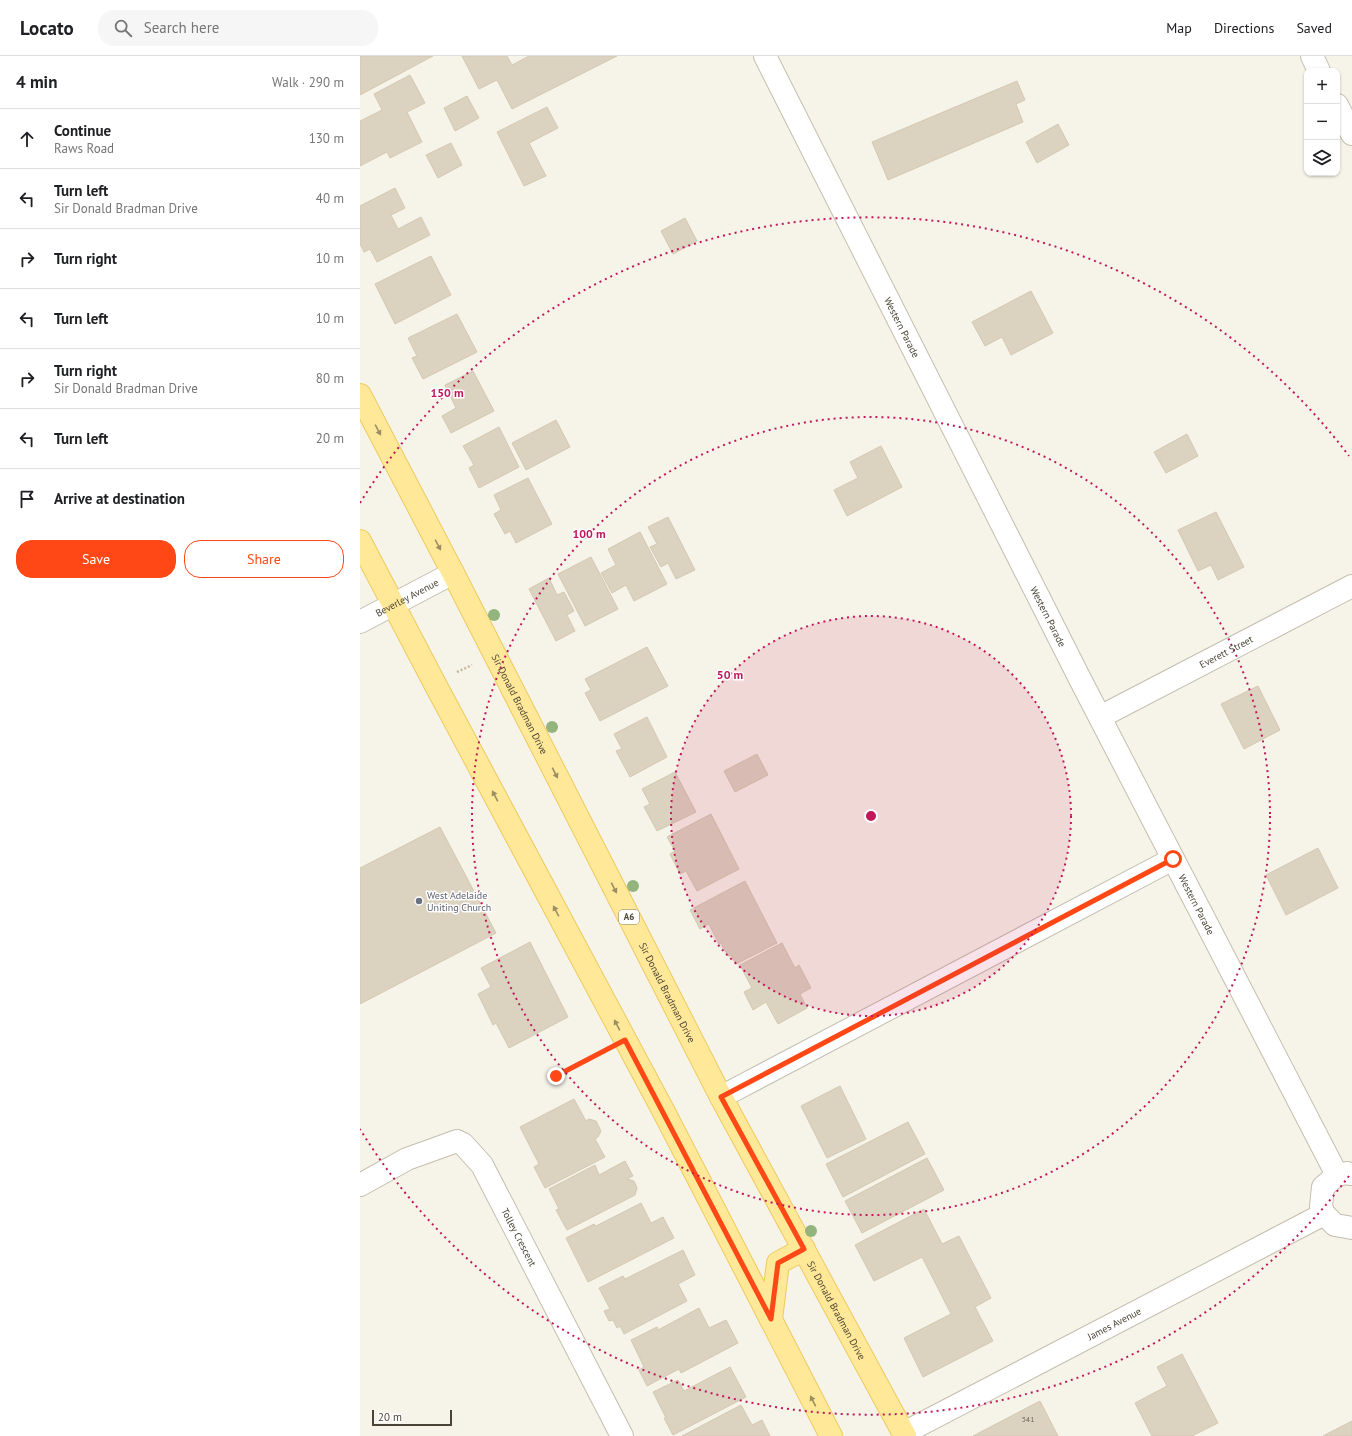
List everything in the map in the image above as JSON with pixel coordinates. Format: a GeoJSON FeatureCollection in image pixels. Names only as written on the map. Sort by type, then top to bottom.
{"type":"FeatureCollection","features":[{"type":"Feature","properties":{"kind":"main road","name":"Sir Donald Bradman Drive"},"geometry":{"type":"LineString","coordinates":[[360,395],[453,573],[721,1097],[905,1434]]}},
{"type":"Feature","properties":{"kind":"main road"},"geometry":{"type":"LineString","coordinates":[[360,542],[625,1040],[831,1436]]}},
{"type":"Feature","properties":{"kind":"main road"},"geometry":{"type":"LineString","coordinates":[[771,1319],[778,1263],[804,1249]]}},
{"type":"Feature","properties":{"kind":"street","name":"Western Parade"},"geometry":{"type":"LineString","coordinates":[[765,56],[1173,859],[1344,1175]]}},
{"type":"Feature","properties":{"kind":"street"},"geometry":{"type":"LineString","coordinates":[[1312,56],[1318,68]]}},
{"type":"Feature","properties":{"kind":"street"},"geometry":{"type":"LineString","coordinates":[[1340,111],[1352,134]]}},
{"type":"Feature","properties":{"kind":"street","name":"Beverley Avenue"},"geometry":{"type":"LineString","coordinates":[[360,622],[453,573]]}},
{"type":"Feature","properties":{"kind":"street","name":"Everett Street"},"geometry":{"type":"LineString","coordinates":[[1100,717],[1352,586]]}},
{"type":"Feature","properties":{"kind":"street"},"geometry":{"type":"LineString","coordinates":[[721,1097],[1173,859]]}},
{"type":"Feature","properties":{"kind":"street","name":"Tolley Crescent"},"geometry":{"type":"LineString","coordinates":[[360,1184],[407,1159],[457,1141],[463,1144],[482,1165],[622,1436]]}},
{"type":"Feature","properties":{"kind":"street"},"geometry":{"type":"LineString","coordinates":[[1344,1175],[1323,1187],[1321,1206],[1324,1214],[1336,1225],[1352,1228]]}},
{"type":"Feature","properties":{"kind":"street","name":"James Avenue"},"geometry":{"type":"LineString","coordinates":[[905,1434],[1324,1214]]}},
{"type":"Feature","properties":{"kind":"path"},"geometry":{"type":"LineString","coordinates":[[457,672],[472,664]]}},
{"type":"Feature","properties":{"kind":"path"},"geometry":{"type":"LineString","coordinates":[[556,1076],[625,1040]]}},
{"type":"Feature","properties":{"kind":"building"},"geometry":{"type":"Polygon","coordinates":[[[360,56],[433,56],[360,95],[360,56]]]}},
{"type":"Feature","properties":{"kind":"building"},"geometry":{"type":"Polygon","coordinates":[[[462,56],[507,56],[512,65],[529,56],[617,56],[512,109],[497,80],[479,89],[462,56]]]}},
{"type":"Feature","properties":{"kind":"building"},"geometry":{"type":"Polygon","coordinates":[[[410,75],[425,103],[407,112],[422,142],[390,158],[387,152],[360,166],[360,121],[382,110],[374,94],[410,75]]]}},
{"type":"Feature","properties":{"kind":"building"},"geometry":{"type":"Polygon","coordinates":[[[1017,81],[1025,100],[1016,104],[1023,122],[888,180],[872,142],[1017,81]]]}},
{"type":"Feature","properties":{"kind":"building"},"geometry":{"type":"Polygon","coordinates":[[[467,96],[479,118],[455,131],[444,108],[467,96]]]}},
{"type":"Feature","properties":{"kind":"building"},"geometry":{"type":"Polygon","coordinates":[[[547,107],[558,128],[529,143],[546,176],[524,186],[497,132],[547,107]]]}},
{"type":"Feature","properties":{"kind":"building"},"geometry":{"type":"Polygon","coordinates":[[[1058,124],[1069,145],[1037,163],[1026,142],[1058,124]]]}},
{"type":"Feature","properties":{"kind":"building"},"geometry":{"type":"Polygon","coordinates":[[[451,143],[462,165],[438,178],[426,155],[451,143]]]}},
{"type":"Feature","properties":{"kind":"building"},"geometry":{"type":"Polygon","coordinates":[[[395,188],[405,208],[391,215],[398,229],[421,217],[430,235],[377,262],[370,249],[364,252],[360,244],[360,206],[395,188]]]}},
{"type":"Feature","properties":{"kind":"building"},"geometry":{"type":"Polygon","coordinates":[[[685,218],[697,241],[673,254],[661,231],[685,218]]]}},
{"type":"Feature","properties":{"kind":"building"},"geometry":{"type":"Polygon","coordinates":[[[431,256],[451,295],[395,324],[375,284],[431,256]]]}},
{"type":"Feature","properties":{"kind":"building"},"geometry":{"type":"Polygon","coordinates":[[[1031,291],[1053,333],[1011,355],[1002,337],[985,346],[972,322],[1031,291]]]}},
{"type":"Feature","properties":{"kind":"building"},"geometry":{"type":"Polygon","coordinates":[[[457,314],[477,352],[423,379],[412,358],[417,356],[408,338],[457,314]]]}},
{"type":"Feature","properties":{"kind":"building"},"geometry":{"type":"Polygon","coordinates":[[[473,371],[494,411],[451,433],[442,416],[456,408],[445,385],[473,371]]]}},
{"type":"Feature","properties":{"kind":"building"},"geometry":{"type":"Polygon","coordinates":[[[556,420],[570,447],[526,470],[512,443],[556,420]]]}},
{"type":"Feature","properties":{"kind":"building"},"geometry":{"type":"Polygon","coordinates":[[[499,427],[519,467],[479,488],[469,468],[474,465],[463,446],[499,427]]]}},
{"type":"Feature","properties":{"kind":"building"},"geometry":{"type":"Polygon","coordinates":[[[1187,434],[1198,456],[1166,473],[1154,452],[1187,434]]]}},
{"type":"Feature","properties":{"kind":"building"},"geometry":{"type":"Polygon","coordinates":[[[881,446],[902,487],[847,516],[834,490],[858,478],[850,462],[881,446]]]}},
{"type":"Feature","properties":{"kind":"building"},"geometry":{"type":"Polygon","coordinates":[[[528,478],[552,524],[516,543],[510,531],[505,534],[494,514],[501,510],[494,495],[528,478]]]}},
{"type":"Feature","properties":{"kind":"building"},"geometry":{"type":"Polygon","coordinates":[[[1216,512],[1244,567],[1218,580],[1211,565],[1198,571],[1178,530],[1216,512]]]}},
{"type":"Feature","properties":{"kind":"building"},"geometry":{"type":"Polygon","coordinates":[[[668,517],[695,570],[676,579],[668,563],[661,567],[650,547],[657,544],[648,527],[668,517]]]}},
{"type":"Feature","properties":{"kind":"building"},"geometry":{"type":"Polygon","coordinates":[[[640,532],[667,584],[634,601],[626,585],[612,593],[601,573],[616,565],[608,549],[640,532]]]}},
{"type":"Feature","properties":{"kind":"building"},"geometry":{"type":"Polygon","coordinates":[[[591,557],[618,609],[585,626],[558,574],[591,557]]]}},
{"type":"Feature","properties":{"kind":"building"},"geometry":{"type":"Polygon","coordinates":[[[549,578],[557,595],[564,592],[574,611],[567,615],[575,631],[556,641],[529,589],[549,578]]]}},
{"type":"Feature","properties":{"kind":"building"},"geometry":{"type":"Polygon","coordinates":[[[647,647],[668,686],[600,721],[585,693],[591,690],[585,679],[647,647]]]}},
{"type":"Feature","properties":{"kind":"building"},"geometry":{"type":"Polygon","coordinates":[[[1258,686],[1280,730],[1244,749],[1221,704],[1258,686]]]}},
{"type":"Feature","properties":{"kind":"building"},"geometry":{"type":"Polygon","coordinates":[[[647,717],[667,757],[630,777],[616,751],[622,749],[614,734],[647,717]]]}},
{"type":"Feature","properties":{"kind":"building"},"geometry":{"type":"Polygon","coordinates":[[[757,754],[768,775],[735,792],[724,771],[757,754]]]}},
{"type":"Feature","properties":{"kind":"building"},"geometry":{"type":"Polygon","coordinates":[[[675,772],[696,812],[657,831],[644,807],[650,804],[642,789],[675,772]]]}},
{"type":"Feature","properties":{"kind":"building"},"geometry":{"type":"Polygon","coordinates":[[[711,814],[739,869],[697,891],[686,871],[680,874],[670,854],[675,851],[667,837],[711,814]]]}},
{"type":"Feature","properties":{"kind":"building","name":"West Adelaide Uniting Church"},"geometry":{"type":"Polygon","coordinates":[[[440,827],[496,933],[360,1004],[360,868],[440,827]]]}},
{"type":"Feature","properties":{"kind":"building"},"geometry":{"type":"Polygon","coordinates":[[[1318,848],[1338,888],[1286,915],[1266,875],[1318,848]]]}},
{"type":"Feature","properties":{"kind":"building"},"geometry":{"type":"Polygon","coordinates":[[[745,881],[777,943],[736,964],[731,955],[728,956],[721,943],[719,944],[709,924],[700,929],[690,910],[745,881]]]}},
{"type":"Feature","properties":{"kind":"building"},"geometry":{"type":"Polygon","coordinates":[[[530,942],[568,1017],[509,1048],[496,1023],[493,1025],[478,994],[491,987],[481,968],[530,942]]]}},
{"type":"Feature","properties":{"kind":"building"},"geometry":{"type":"Polygon","coordinates":[[[782,943],[795,968],[799,965],[811,988],[800,994],[807,1008],[778,1024],[766,1002],[753,1010],[744,992],[752,988],[740,965],[782,943]]]}},
{"type":"Feature","properties":{"kind":"building"},"geometry":{"type":"Polygon","coordinates":[[[840,1086],[866,1139],[827,1158],[801,1106],[840,1086]]]}},
{"type":"Feature","properties":{"kind":"building"},"geometry":{"type":"Polygon","coordinates":[[[574,1099],[586,1121],[589,1119],[596,1121],[601,1131],[595,1139],[605,1157],[545,1188],[534,1167],[539,1164],[520,1127],[574,1099]]]}},
{"type":"Feature","properties":{"kind":"building"},"geometry":{"type":"Polygon","coordinates":[[[908,1122],[925,1154],[843,1197],[826,1164],[908,1122]]]}},
{"type":"Feature","properties":{"kind":"building"},"geometry":{"type":"Polygon","coordinates":[[[927,1158],[944,1190],[862,1233],[845,1201],[927,1158]]]}},
{"type":"Feature","properties":{"kind":"building"},"geometry":{"type":"Polygon","coordinates":[[[625,1161],[633,1176],[627,1179],[634,1181],[637,1188],[635,1195],[567,1230],[556,1210],[559,1209],[549,1189],[595,1165],[599,1175],[625,1161]]]}},
{"type":"Feature","properties":{"kind":"building"},"geometry":{"type":"Polygon","coordinates":[[[641,1203],[651,1223],[663,1217],[674,1238],[588,1282],[566,1238],[594,1224],[596,1226],[641,1203]]]}},
{"type":"Feature","properties":{"kind":"building"},"geometry":{"type":"Polygon","coordinates":[[[924,1209],[942,1244],[959,1236],[991,1298],[975,1307],[993,1341],[923,1377],[904,1338],[951,1314],[922,1257],[874,1281],[855,1245],[924,1209]]]}},
{"type":"Feature","properties":{"kind":"building"},"geometry":{"type":"Polygon","coordinates":[[[683,1250],[695,1275],[678,1284],[687,1301],[624,1334],[620,1326],[617,1328],[613,1320],[609,1321],[604,1311],[610,1309],[599,1288],[623,1276],[625,1279],[683,1250]]]}},
{"type":"Feature","properties":{"kind":"building"},"geometry":{"type":"Polygon","coordinates":[[[699,1308],[709,1328],[726,1320],[738,1343],[681,1373],[679,1369],[647,1386],[639,1370],[644,1367],[631,1340],[657,1327],[658,1330],[699,1308]]]}},
{"type":"Feature","properties":{"kind":"building"},"geometry":{"type":"Polygon","coordinates":[[[1182,1354],[1218,1423],[1192,1436],[1152,1436],[1135,1403],[1167,1386],[1157,1367],[1182,1354]]]}},
{"type":"Feature","properties":{"kind":"building"},"geometry":{"type":"Polygon","coordinates":[[[730,1367],[746,1397],[673,1435],[653,1392],[678,1380],[684,1391],[730,1367]]]}},
{"type":"Feature","properties":{"kind":"building"},"geometry":{"type":"Polygon","coordinates":[[[1040,1401],[1058,1436],[973,1436],[1040,1401]]]}},
{"type":"Feature","properties":{"kind":"building"},"geometry":{"type":"Polygon","coordinates":[[[741,1405],[752,1425],[762,1420],[770,1436],[682,1436],[741,1405]]]}},
{"type":"Feature","properties":{"kind":"building"},"geometry":{"type":"Polygon","coordinates":[[[1352,1421],[1352,1436],[1323,1436],[1352,1421]]]}},
{"type":"Feature","properties":{"kind":"place","name":"West Adelaide Uniting Church"},"geometry":{"type":"Point","coordinates":[419,901]}},
{"type":"Feature","properties":{"kind":"route"},"geometry":{"type":"LineString","coordinates":[[556,1076],[625,1040],[771,1319],[778,1263],[804,1249],[721,1097],[1173,859]]}}]}
